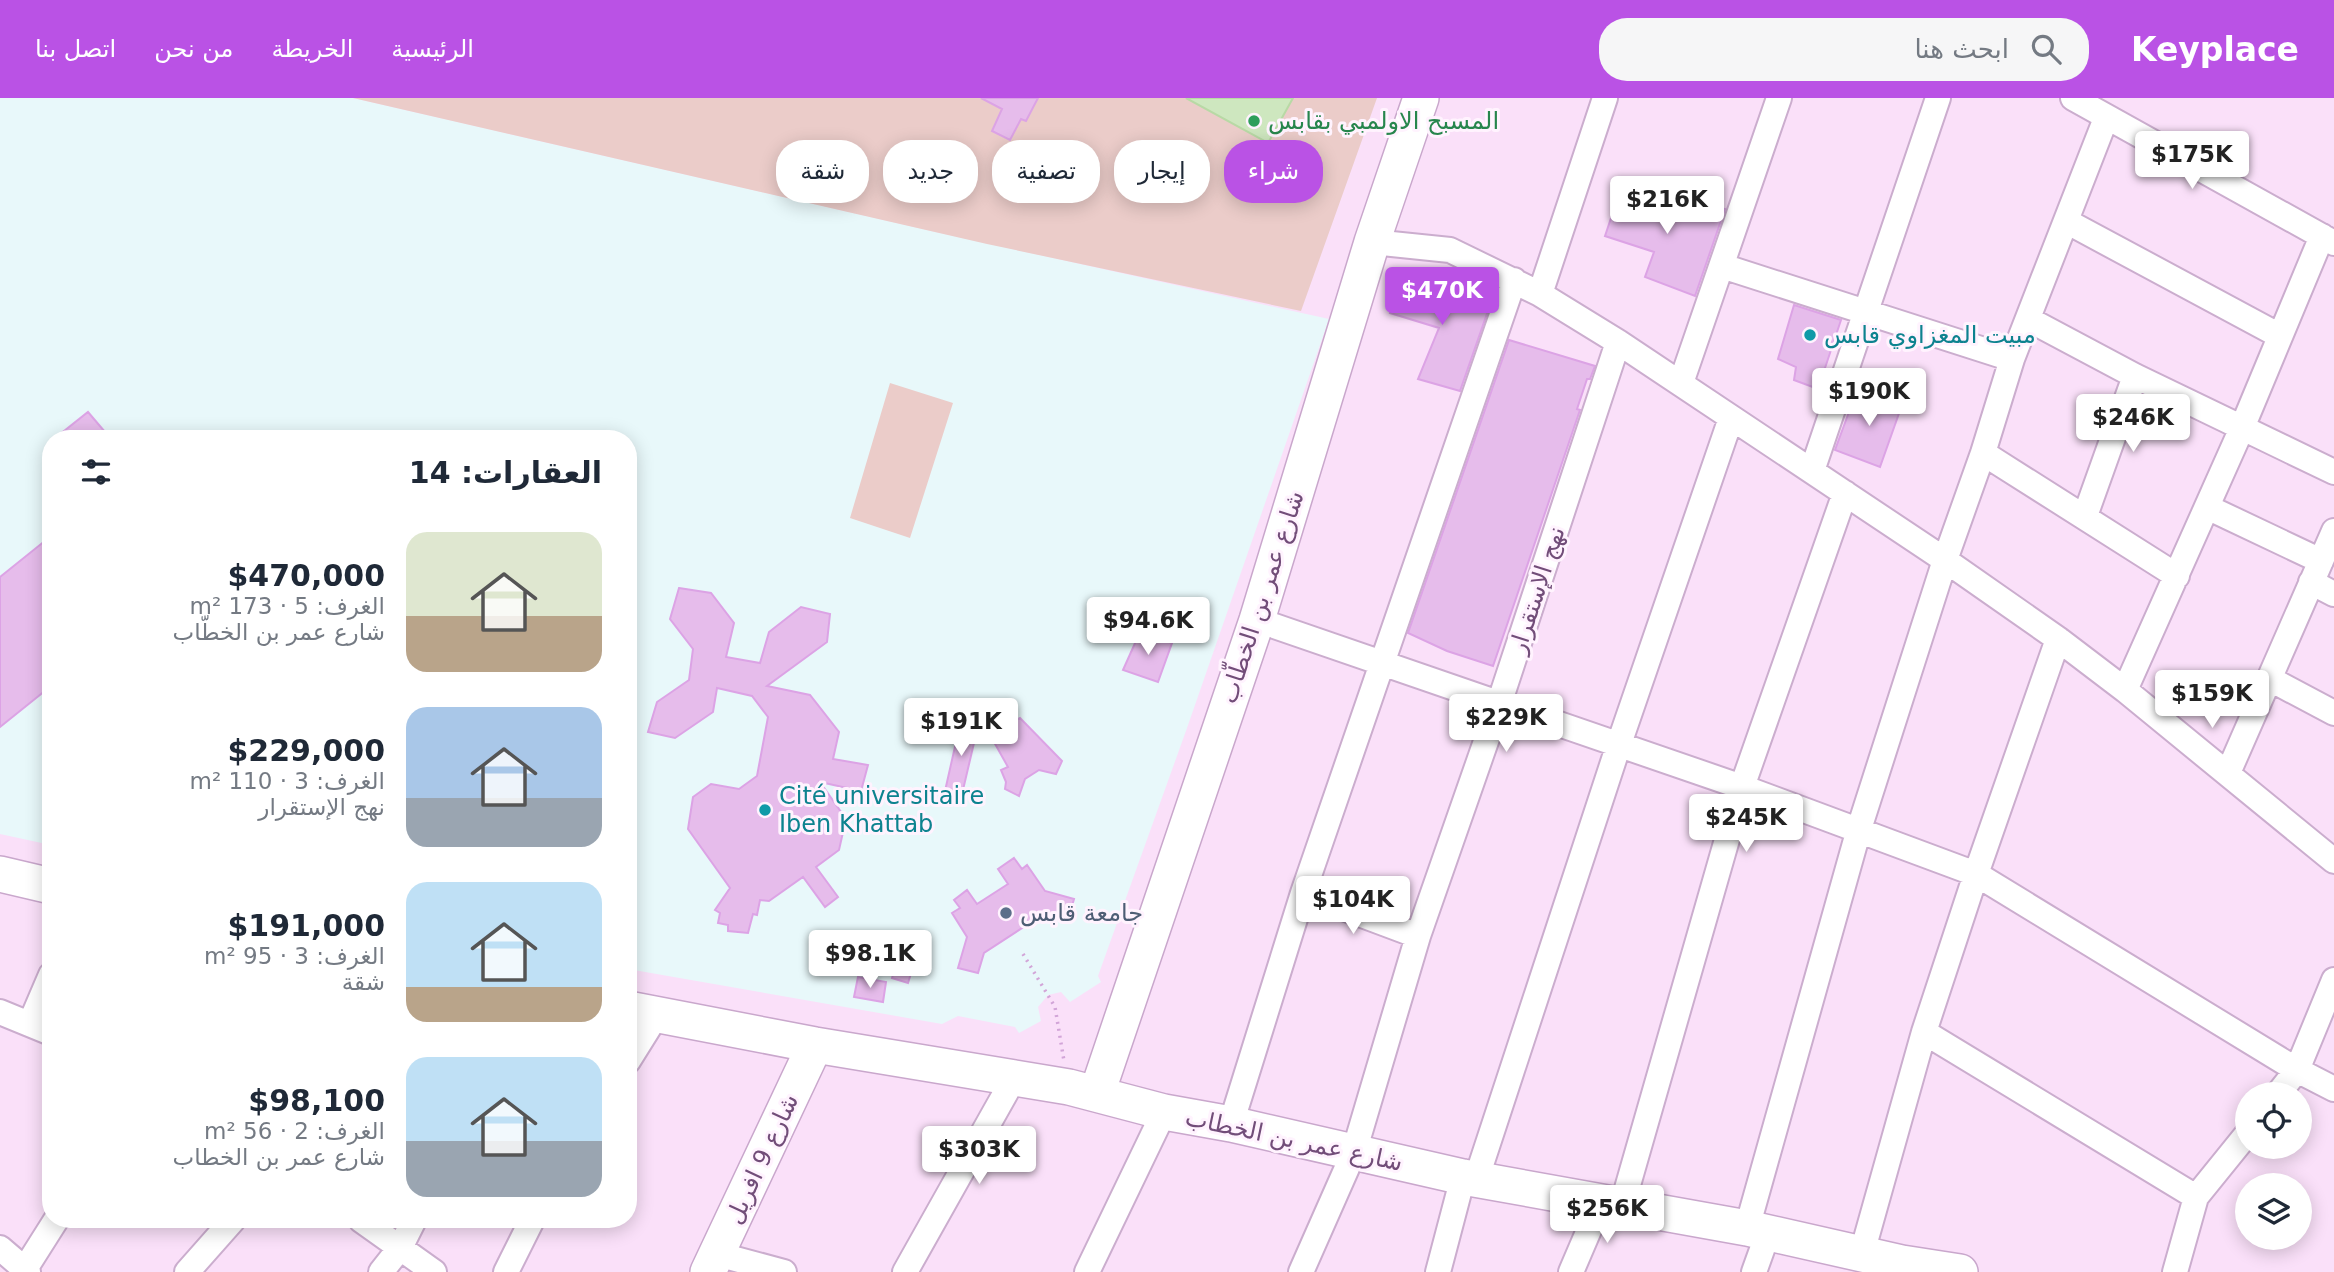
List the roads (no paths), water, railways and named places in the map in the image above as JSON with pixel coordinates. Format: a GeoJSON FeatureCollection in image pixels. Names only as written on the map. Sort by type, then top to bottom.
{"type":"FeatureCollection","features":[{"type":"Feature","properties":{"kind":"street","name":"شارع عمر بن الخطّاب"},"geometry":{"type":"LineString","coordinates":[[1083,1090],[1257,620],[1372,242],[1421,98]]}},
{"type":"Feature","properties":{"kind":"street"},"geometry":{"type":"LineString","coordinates":[[1540,294],[1605,98]]}},
{"type":"Feature","properties":{"kind":"street"},"geometry":{"type":"LineString","coordinates":[[1681,383],[1779,98]]}},
{"type":"Feature","properties":{"kind":"street"},"geometry":{"type":"LineString","coordinates":[[1812,471],[1938,98]]}},
{"type":"Feature","properties":{"kind":"street"},"geometry":{"type":"LineString","coordinates":[[2073,98],[2328,240],[2280,336],[2125,690]]}},
{"type":"Feature","properties":{"kind":"street"},"geometry":{"type":"LineString","coordinates":[[1754,1272],[1758,1231],[1858,829],[2012,359],[2106,118]]}},
{"type":"Feature","properties":{"kind":"street"},"geometry":{"type":"LineString","coordinates":[[2066,221],[2280,336]]}},
{"type":"Feature","properties":{"kind":"street"},"geometry":{"type":"LineString","coordinates":[[1372,242],[1450,250],[1540,294],[1618,342],[1945,560],[2058,639],[2334,860]]}},
{"type":"Feature","properties":{"kind":"street"},"geometry":{"type":"LineString","coordinates":[[1722,266],[2012,359]]}},
{"type":"Feature","properties":{"kind":"street"},"geometry":{"type":"LineString","coordinates":[[1231,1125],[1303,893],[1514,280]]}},
{"type":"Feature","properties":{"kind":"street"},"geometry":{"type":"LineString","coordinates":[[2028,318],[2135,376],[2334,472]]}},
{"type":"Feature","properties":{"kind":"street","name":"نهج الإستقرار"},"geometry":{"type":"LineString","coordinates":[[1301,1272],[1354,1152],[1418,936],[1499,704],[1618,342]]}},
{"type":"Feature","properties":{"kind":"street"},"geometry":{"type":"LineString","coordinates":[[2085,516],[2135,376]]}},
{"type":"Feature","properties":{"kind":"street"},"geometry":{"type":"LineString","coordinates":[[1438,1272],[1731,418]]}},
{"type":"Feature","properties":{"kind":"street"},"geometry":{"type":"LineString","coordinates":[[1983,453],[2177,576]]}},
{"type":"Feature","properties":{"kind":"street"},"geometry":{"type":"LineString","coordinates":[[1571,1272],[1611,1204],[1742,787],[1845,493]]}},
{"type":"Feature","properties":{"kind":"street"},"geometry":{"type":"LineString","coordinates":[[2207,507],[2316,571],[2334,594]]}},
{"type":"Feature","properties":{"kind":"street"},"geometry":{"type":"LineString","coordinates":[[2228,773],[2334,531]]}},
{"type":"Feature","properties":{"kind":"street"},"geometry":{"type":"LineString","coordinates":[[1257,620],[1742,787],[1976,874],[2297,1070],[2334,1089]]}},
{"type":"Feature","properties":{"kind":"street"},"geometry":{"type":"LineString","coordinates":[[1862,1253],[1924,1032],[2058,639]]}},
{"type":"Feature","properties":{"kind":"street"},"geometry":{"type":"LineString","coordinates":[[2270,679],[2334,713]]}},
{"type":"Feature","properties":{"kind":"street"},"geometry":{"type":"LineString","coordinates":[[0,874],[42,884]]}},
{"type":"Feature","properties":{"kind":"street"},"geometry":{"type":"LineString","coordinates":[[1303,893],[1418,936]]}},
{"type":"Feature","properties":{"kind":"street"},"geometry":{"type":"LineString","coordinates":[[2288,1082],[2297,1070],[2334,980]]}},
{"type":"Feature","properties":{"kind":"street"},"geometry":{"type":"LineString","coordinates":[[637,1031],[643,1011]]}},
{"type":"Feature","properties":{"kind":"street","name":"شارع عمر بن الخطاب"},"geometry":{"type":"LineString","coordinates":[[643,1011],[815,1045],[1083,1090],[1164,1112],[1470,1179],[1758,1231],[1862,1253],[1900,1268],[1960,1272]]}},
{"type":"Feature","properties":{"kind":"street"},"geometry":{"type":"LineString","coordinates":[[0,1012],[40,1029]]}},
{"type":"Feature","properties":{"kind":"street"},"geometry":{"type":"LineString","coordinates":[[1924,1032],[2196,1197]]}},
{"type":"Feature","properties":{"kind":"street","name":"شارع 9 افريل"},"geometry":{"type":"LineString","coordinates":[[713,1263],[815,1045]]}},
{"type":"Feature","properties":{"kind":"street"},"geometry":{"type":"LineString","coordinates":[[905,1272],[1014,1078]]}},
{"type":"Feature","properties":{"kind":"street"},"geometry":{"type":"LineString","coordinates":[[1087,1272],[1164,1112]]}},
{"type":"Feature","properties":{"kind":"street"},"geometry":{"type":"LineString","coordinates":[[2175,1272],[2196,1197],[2235,1148]]}},
{"type":"Feature","properties":{"kind":"street"},"geometry":{"type":"LineString","coordinates":[[0,1248],[27,1271],[51,1228]]}},
{"type":"Feature","properties":{"kind":"street"},"geometry":{"type":"LineString","coordinates":[[187,1272],[226,1228]]}},
{"type":"Feature","properties":{"kind":"street"},"geometry":{"type":"LineString","coordinates":[[372,1228],[434,1272]]}},
{"type":"Feature","properties":{"kind":"street"},"geometry":{"type":"LineString","coordinates":[[381,1272],[400,1248],[410,1228]]}},
{"type":"Feature","properties":{"kind":"street"},"geometry":{"type":"LineString","coordinates":[[506,1272],[528,1228]]}},
{"type":"Feature","properties":{"kind":"street"},"geometry":{"type":"LineString","coordinates":[[713,1263],[784,1272]]}},
{"type":"Feature","properties":{"kind":"place","name":"المسبح الاولمبي بقابس"},"geometry":{"type":"Point","coordinates":[1254,121]}},
{"type":"Feature","properties":{"kind":"place","name":"مبيت المغزاوي قابس"},"geometry":{"type":"Point","coordinates":[1810,335]}},
{"type":"Feature","properties":{"kind":"place","name":"Cité universitaire Iben Khattab"},"geometry":{"type":"Point","coordinates":[765,810]}},
{"type":"Feature","properties":{"kind":"place","name":"جامعة قابس"},"geometry":{"type":"Point","coordinates":[1006,913]}}]}
